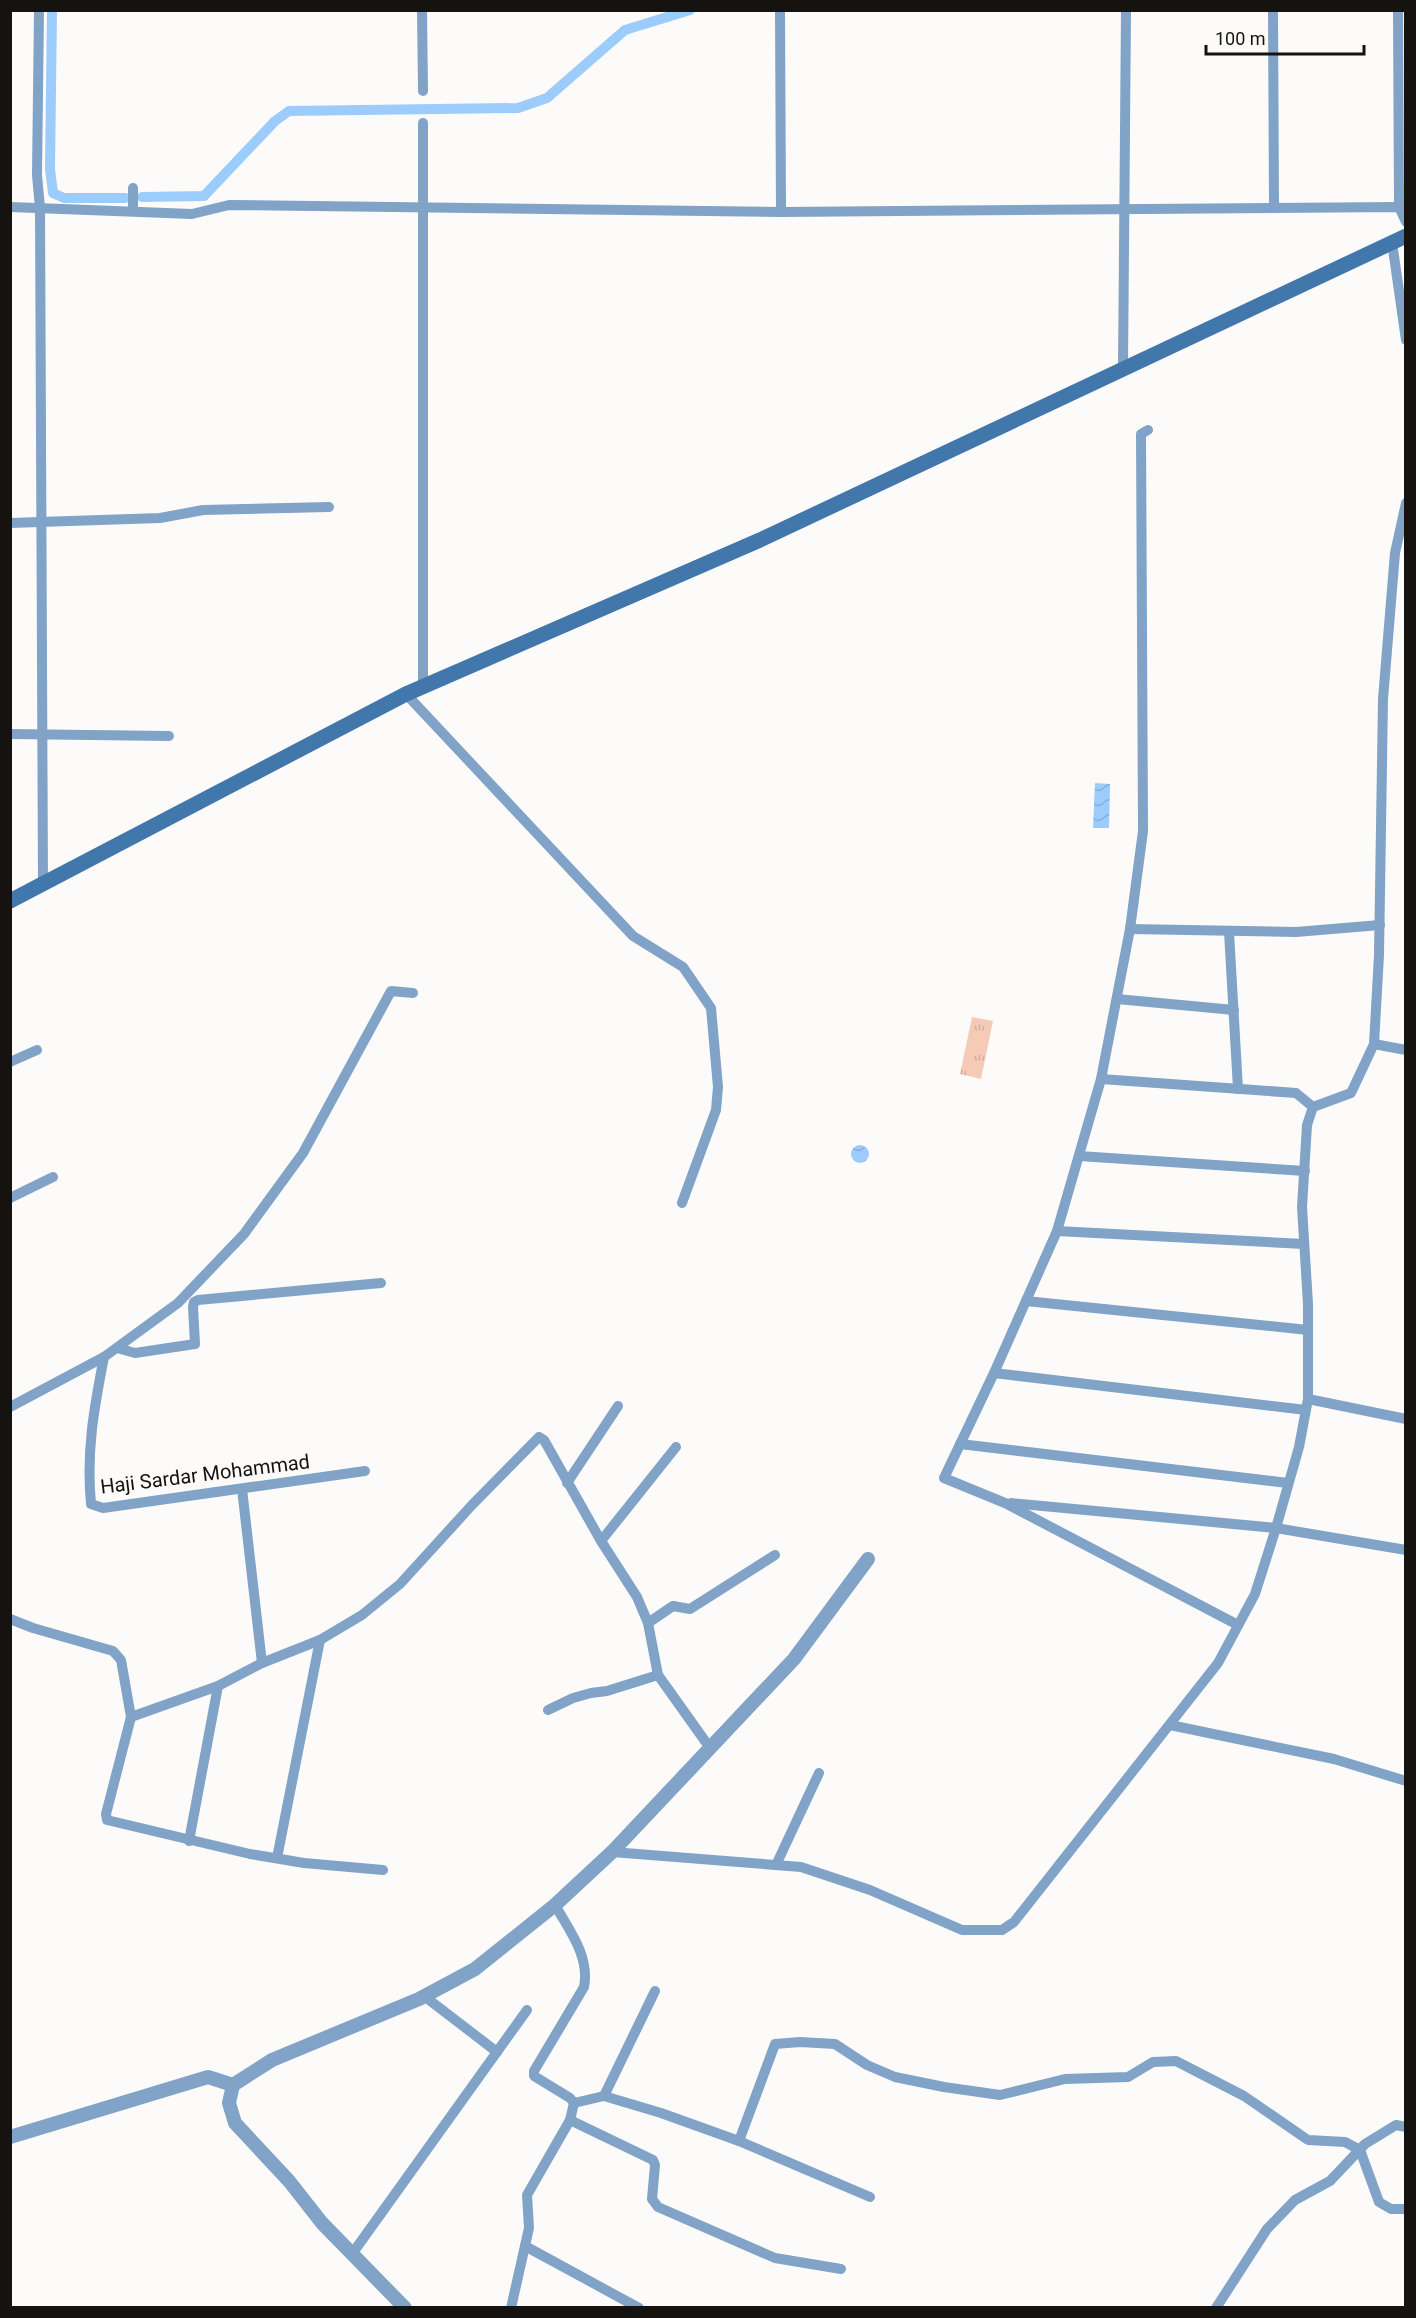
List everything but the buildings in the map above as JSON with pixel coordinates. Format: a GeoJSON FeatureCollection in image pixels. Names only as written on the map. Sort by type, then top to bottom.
{"type":"FeatureCollection","features":[{"type":"Feature","properties":{"kind":"main road"},"geometry":{"type":"LineString","coordinates":[[10,901],[406,694],[760,540],[1399,239]]}},
{"type":"Feature","properties":{"kind":"street"},"geometry":{"type":"LineString","coordinates":[[39,10],[37,175],[40,208],[43,522],[43,884]]}},
{"type":"Feature","properties":{"kind":"street"},"geometry":{"type":"LineString","coordinates":[[422,10],[423,91]]}},
{"type":"Feature","properties":{"kind":"street"},"geometry":{"type":"LineString","coordinates":[[780,10],[782,212]]}},
{"type":"Feature","properties":{"kind":"street"},"geometry":{"type":"LineString","coordinates":[[1124,368],[1126,10]]}},
{"type":"Feature","properties":{"kind":"street"},"geometry":{"type":"LineString","coordinates":[[1273,10],[1274,208]]}},
{"type":"Feature","properties":{"kind":"street"},"geometry":{"type":"LineString","coordinates":[[1398,10],[1399,207],[1406,222]]}},
{"type":"Feature","properties":{"kind":"street"},"geometry":{"type":"LineString","coordinates":[[423,123],[423,687]]}},
{"type":"Feature","properties":{"kind":"street"},"geometry":{"type":"LineString","coordinates":[[133,211],[134,188]]}},
{"type":"Feature","properties":{"kind":"street"},"geometry":{"type":"LineString","coordinates":[[10,207],[192,214],[229,205],[782,212],[1399,207]]}},
{"type":"Feature","properties":{"kind":"street"},"geometry":{"type":"LineString","coordinates":[[1399,239],[1406,340]]}},
{"type":"Feature","properties":{"kind":"street"},"geometry":{"type":"LineString","coordinates":[[1148,430],[1141,435],[1143,831],[1130,929],[1117,999],[1101,1079],[1058,1231],[944,1478],[1005,1503],[1238,1624]]}},
{"type":"Feature","properties":{"kind":"street"},"geometry":{"type":"LineString","coordinates":[[1313,1107],[1351,1092],[1374,1044],[1380,925],[1383,699],[1395,553],[1406,503]]}},
{"type":"Feature","properties":{"kind":"street"},"geometry":{"type":"LineString","coordinates":[[10,523],[160,518],[203,510],[329,507]]}},
{"type":"Feature","properties":{"kind":"street"},"geometry":{"type":"LineString","coordinates":[[406,694],[633,936],[683,967],[711,1008],[718,1087],[717,1110],[682,1203]]}},
{"type":"Feature","properties":{"kind":"street"},"geometry":{"type":"LineString","coordinates":[[10,734],[169,736]]}},
{"type":"Feature","properties":{"kind":"street"},"geometry":{"type":"LineString","coordinates":[[1130,929],[1296,932],[1380,925]]}},
{"type":"Feature","properties":{"kind":"street"},"geometry":{"type":"LineString","coordinates":[[1229,932],[1238,1089]]}},
{"type":"Feature","properties":{"kind":"street"},"geometry":{"type":"LineString","coordinates":[[10,1407],[104,1357],[177,1303],[244,1233],[303,1153],[391,991],[413,993]]}},
{"type":"Feature","properties":{"kind":"street"},"geometry":{"type":"LineString","coordinates":[[1117,999],[1234,1010]]}},
{"type":"Feature","properties":{"kind":"street"},"geometry":{"type":"LineString","coordinates":[[1374,1044],[1406,1050]]}},
{"type":"Feature","properties":{"kind":"street"},"geometry":{"type":"LineString","coordinates":[[10,1062],[37,1050]]}},
{"type":"Feature","properties":{"kind":"street"},"geometry":{"type":"LineString","coordinates":[[1101,1079],[1296,1093],[1313,1107]]}},
{"type":"Feature","properties":{"kind":"street"},"geometry":{"type":"LineString","coordinates":[[612,1852],[801,1867],[870,1890],[962,1930],[1002,1930],[1014,1922],[1218,1663],[1255,1594],[1276,1528],[1307,1404],[1308,1330],[1302,1207],[1307,1125],[1313,1107]]}},
{"type":"Feature","properties":{"kind":"street"},"geometry":{"type":"LineString","coordinates":[[1079,1156],[1305,1171]]}},
{"type":"Feature","properties":{"kind":"street"},"geometry":{"type":"LineString","coordinates":[[10,1197],[53,1177]]}},
{"type":"Feature","properties":{"kind":"street"},"geometry":{"type":"LineString","coordinates":[[1058,1231],[1304,1244]]}},
{"type":"Feature","properties":{"kind":"street"},"geometry":{"type":"LineString","coordinates":[[117,1348],[135,1353],[195,1344],[193,1307],[194,1302],[198,1300],[381,1282]]}},
{"type":"Feature","properties":{"kind":"street"},"geometry":{"type":"LineString","coordinates":[[1026,1301],[1308,1330]]}},
{"type":"Feature","properties":{"kind":"street","name":"Haji Sardar Mohammad"},"geometry":{"type":"LineString","coordinates":[[104,1357],[93,1413],[88,1472],[91,1504],[104,1508],[365,1472]]}},
{"type":"Feature","properties":{"kind":"street"},"geometry":{"type":"LineString","coordinates":[[994,1373],[1307,1404],[1406,1419]]}},
{"type":"Feature","properties":{"kind":"street"},"geometry":{"type":"LineString","coordinates":[[567,1483],[618,1406]]}},
{"type":"Feature","properties":{"kind":"street"},"geometry":{"type":"LineString","coordinates":[[131,1717],[218,1686],[262,1663],[320,1640],[362,1615],[400,1584],[539,1437],[544,1440],[601,1541],[637,1597],[648,1623],[658,1675],[710,1748]]}},
{"type":"Feature","properties":{"kind":"street"},"geometry":{"type":"LineString","coordinates":[[960,1444],[1288,1483]]}},
{"type":"Feature","properties":{"kind":"street"},"geometry":{"type":"LineString","coordinates":[[601,1541],[676,1447]]}},
{"type":"Feature","properties":{"kind":"street"},"geometry":{"type":"LineString","coordinates":[[242,1489],[262,1663]]}},
{"type":"Feature","properties":{"kind":"street"},"geometry":{"type":"LineString","coordinates":[[1005,1503],[1276,1528],[1406,1550]]}},
{"type":"Feature","properties":{"kind":"street"},"geometry":{"type":"LineString","coordinates":[[648,1623],[673,1606],[690,1609],[775,1555]]}},
{"type":"Feature","properties":{"kind":"street"},"geometry":{"type":"LineString","coordinates":[[405,2307],[322,2223],[289,2181],[235,2123],[229,2103],[233,2085],[272,2060],[424,1996],[475,1969],[555,1905],[612,1852],[794,1659],[868,1559]]}},
{"type":"Feature","properties":{"kind":"street"},"geometry":{"type":"LineString","coordinates":[[10,1619],[113,1651],[121,1660],[131,1717],[106,1814],[107,1820],[189,1841],[277,1858],[383,1870]]}},
{"type":"Feature","properties":{"kind":"street"},"geometry":{"type":"LineString","coordinates":[[277,1858],[320,1640]]}},
{"type":"Feature","properties":{"kind":"street"},"geometry":{"type":"LineString","coordinates":[[548,1710],[573,1698],[607,1691],[658,1675]]}},
{"type":"Feature","properties":{"kind":"street"},"geometry":{"type":"LineString","coordinates":[[189,1841],[218,1686]]}},
{"type":"Feature","properties":{"kind":"street"},"geometry":{"type":"LineString","coordinates":[[1170,1725],[1334,1759],[1406,1781]]}},
{"type":"Feature","properties":{"kind":"street"},"geometry":{"type":"LineString","coordinates":[[776,1865],[819,1773]]}},
{"type":"Feature","properties":{"kind":"street"},"geometry":{"type":"LineString","coordinates":[[555,1905],[581,1950],[586,1979],[584,1987],[534,2071],[534,2076],[570,2098],[574,2103]]}},
{"type":"Feature","properties":{"kind":"street"},"geometry":{"type":"LineString","coordinates":[[604,2096],[655,1991]]}},
{"type":"Feature","properties":{"kind":"street"},"geometry":{"type":"LineString","coordinates":[[424,1996],[496,2052]]}},
{"type":"Feature","properties":{"kind":"street"},"geometry":{"type":"LineString","coordinates":[[352,2254],[527,2010]]}},
{"type":"Feature","properties":{"kind":"street"},"geometry":{"type":"LineString","coordinates":[[739,2141],[775,2044],[800,2042],[835,2044],[867,2065],[895,2077],[1000,2095],[1065,2079],[1128,2077],[1153,2062],[1176,2061],[1244,2096],[1308,2140],[1345,2142],[1360,2150],[1379,2202],[1391,2209],[1406,2209]]}},
{"type":"Feature","properties":{"kind":"street"},"geometry":{"type":"LineString","coordinates":[[10,2137],[208,2077],[233,2085]]}},
{"type":"Feature","properties":{"kind":"street"},"geometry":{"type":"LineString","coordinates":[[574,2103],[604,2096],[661,2112],[739,2141],[870,2197]]}},
{"type":"Feature","properties":{"kind":"street"},"geometry":{"type":"LineString","coordinates":[[513,2307],[529,2228],[527,2194],[570,2120],[574,2103]]}},
{"type":"Feature","properties":{"kind":"street"},"geometry":{"type":"LineString","coordinates":[[570,2120],[653,2160],[656,2165],[652,2199],[658,2207],[775,2258],[841,2269]]}},
{"type":"Feature","properties":{"kind":"street"},"geometry":{"type":"LineString","coordinates":[[1216,2307],[1267,2229],[1295,2200],[1330,2181],[1365,2144],[1396,2125],[1406,2127]]}},
{"type":"Feature","properties":{"kind":"street"},"geometry":{"type":"LineString","coordinates":[[525,2246],[639,2307]]}},
{"type":"Feature","properties":{"kind":"green space"},"geometry":{"type":"Polygon","coordinates":[[[972,1017],[993,1021],[981,1079],[960,1074],[972,1017]]]}},
{"type":"Feature","properties":{"kind":"water"},"geometry":{"type":"Polygon","coordinates":[[[1095,783],[1110,784],[1109,828],[1093,828],[1095,783]]]}},
{"type":"Feature","properties":{"kind":"water"},"geometry":{"type":"Polygon","coordinates":[[[860,1145],[866,1148],[869,1154],[866,1160],[860,1163],[854,1160],[851,1154],[854,1148],[860,1145]]]}},
{"type":"Feature","properties":{"kind":"waterway"},"geometry":{"type":"LineString","coordinates":[[52,10],[50,169],[53,193],[64,198],[125,198]]}},
{"type":"Feature","properties":{"kind":"waterway"},"geometry":{"type":"LineString","coordinates":[[142,197],[204,196],[275,121],[289,111],[518,108],[547,98],[625,30],[690,10]]}}]}
